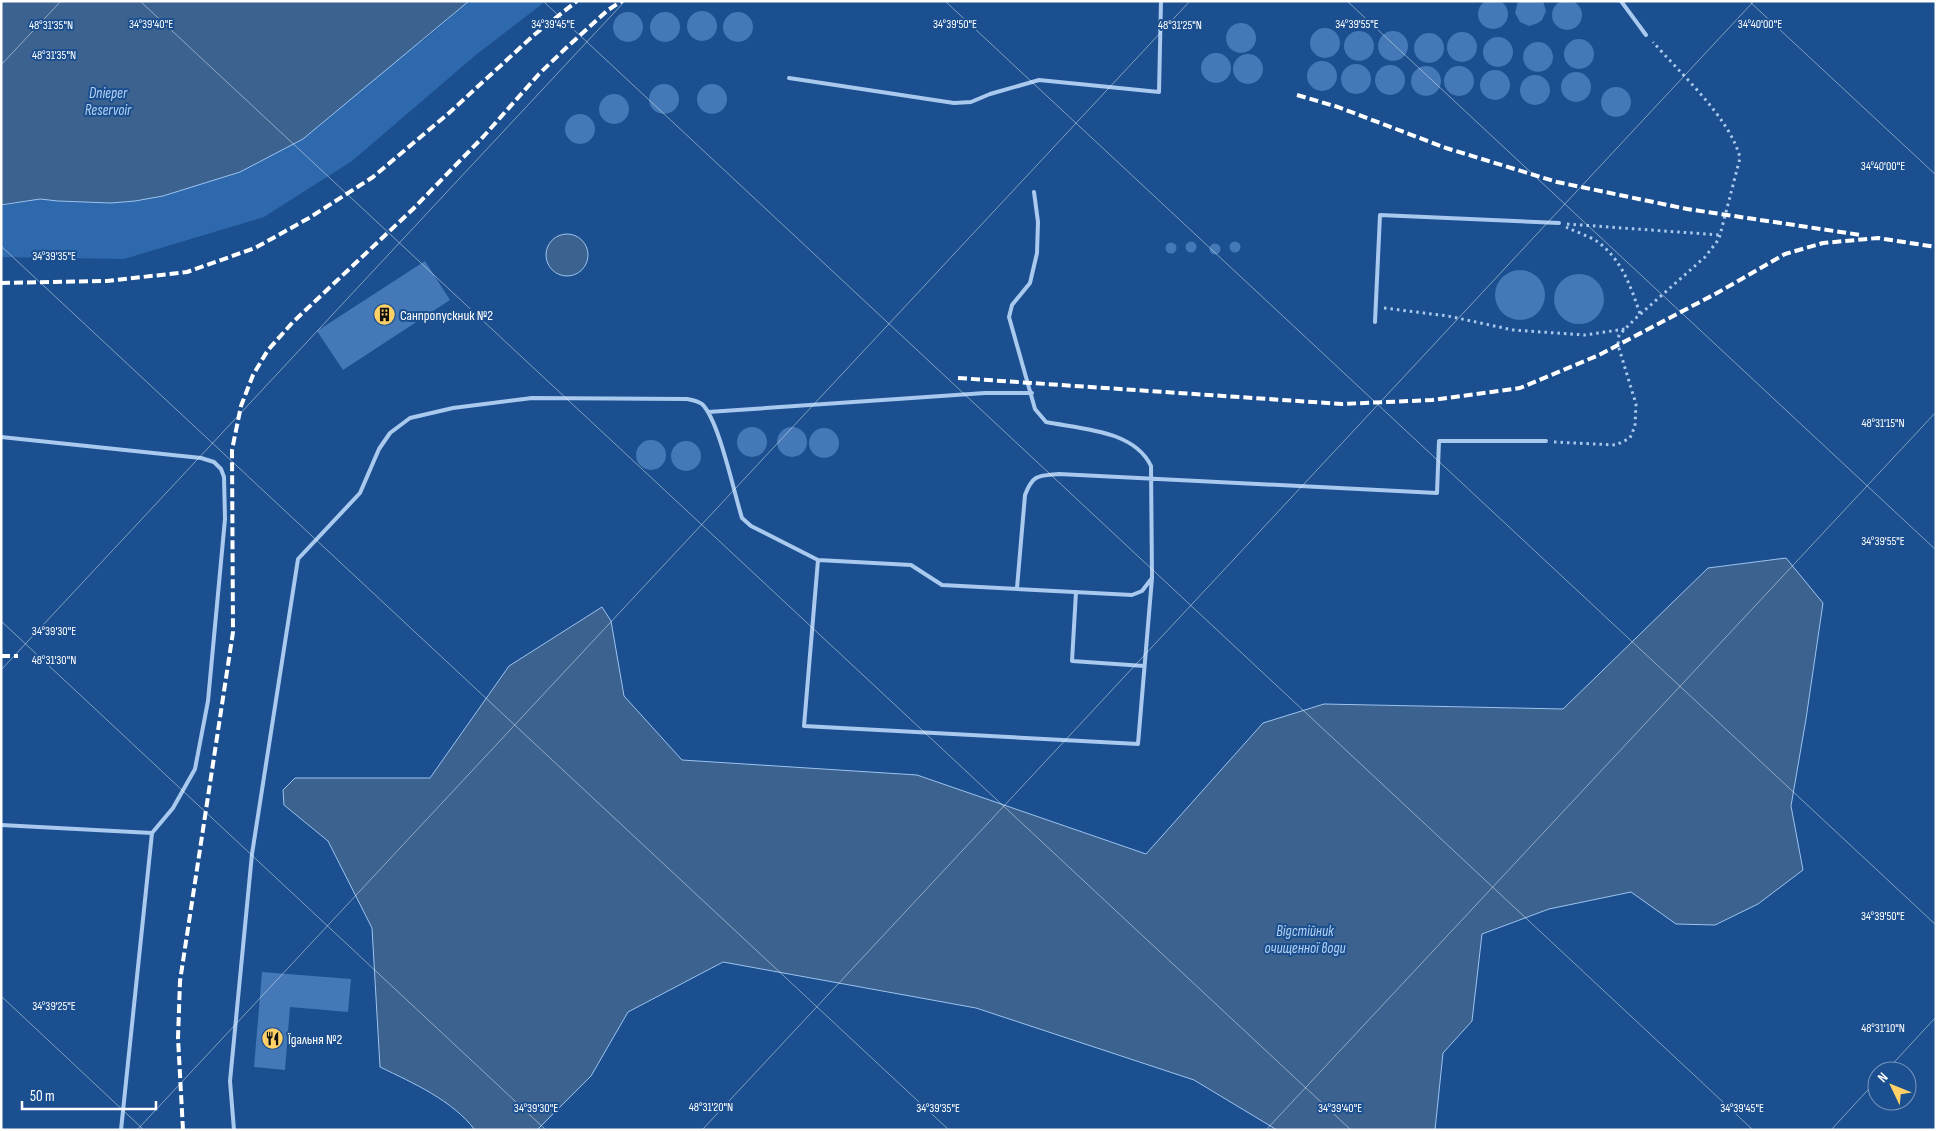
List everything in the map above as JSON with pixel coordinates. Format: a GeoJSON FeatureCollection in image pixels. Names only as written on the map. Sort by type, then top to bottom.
{"type":"FeatureCollection","features":[{"type":"Feature","properties":{"kind":"lane"},"geometry":{"type":"LineString","coordinates":[[789,78],[954,103],[971,102],[990,94],[1039,80],[1159,92],[1161,1]]}},
{"type":"Feature","properties":{"kind":"lane"},"geometry":{"type":"LineString","coordinates":[[1621,1],[1646,35]]}},
{"type":"Feature","properties":{"kind":"lane"},"geometry":{"type":"LineString","coordinates":[[818,560],[804,726],[1138,744],[1152,578],[1151,466],[1136,446],[1110,434],[1046,422],[1036,409],[1009,317],[1012,305],[1030,283],[1037,254],[1038,222],[1034,192]]}},
{"type":"Feature","properties":{"kind":"lane"},"geometry":{"type":"LineString","coordinates":[[1376,322],[1380,215],[1559,223]]}},
{"type":"Feature","properties":{"kind":"lane"},"geometry":{"type":"LineString","coordinates":[[708,412],[986,393],[1032,393]]}},
{"type":"Feature","properties":{"kind":"lane"},"geometry":{"type":"LineString","coordinates":[[234,1130],[230,1081],[252,854],[298,559],[360,493],[379,449],[390,434],[410,418],[453,408],[532,398],[687,399],[700,402],[708,412],[720,439],[742,518],[751,526],[818,560],[912,566],[942,585],[1132,595],[1142,591],[1152,578]]}},
{"type":"Feature","properties":{"kind":"lane"},"geometry":{"type":"LineString","coordinates":[[1,437],[201,458],[214,462],[221,469],[224,477],[225,519],[208,702],[195,769],[173,808],[152,833],[121,1130]]}},
{"type":"Feature","properties":{"kind":"lane"},"geometry":{"type":"LineString","coordinates":[[1017,588],[1025,495],[1030,482],[1038,476],[1059,474],[1436,493],[1439,441],[1546,441]]}},
{"type":"Feature","properties":{"kind":"lane"},"geometry":{"type":"LineString","coordinates":[[1076,592],[1072,661],[1144,666]]}},
{"type":"Feature","properties":{"kind":"lane"},"geometry":{"type":"LineString","coordinates":[[1,825],[152,833]]}},
{"type":"Feature","properties":{"kind":"path"},"geometry":{"type":"LineString","coordinates":[[1546,441],[1616,445],[1630,438],[1635,426],[1636,404],[1618,345],[1619,335],[1705,257],[1719,239],[1740,158],[1737,146],[1720,117],[1646,35]]}},
{"type":"Feature","properties":{"kind":"path"},"geometry":{"type":"LineString","coordinates":[[1559,223],[1720,234]]}},
{"type":"Feature","properties":{"kind":"path"},"geometry":{"type":"LineString","coordinates":[[1559,223],[1597,242],[1617,262],[1630,284],[1640,314]]}},
{"type":"Feature","properties":{"kind":"path"},"geometry":{"type":"LineString","coordinates":[[1376,306],[1448,316],[1513,330],[1584,335],[1626,329]]}},
{"type":"Feature","properties":{"kind":"shaded area"},"geometry":{"type":"Polygon","coordinates":[[[469,1],[546,1],[477,54],[352,161],[264,217],[124,259],[1,257],[1,206],[40,199],[111,203],[135,201],[424,40],[469,1]]]}},
{"type":"Feature","properties":{"kind":"water","name":"Dnieper Reservoir"},"geometry":{"type":"Polygon","coordinates":[[[1,1],[469,1],[303,139],[240,172],[163,196],[135,201],[111,203],[40,199],[1,205],[1,1]]]}},
{"type":"Feature","properties":{"kind":"water"},"geometry":{"type":"Polygon","coordinates":[[[567,234],[582,240],[588,255],[582,270],[567,276],[552,270],[546,255],[552,240],[567,234]]]}},
{"type":"Feature","properties":{"kind":"water","name":"Відстійник очищенної води"},"geometry":{"type":"Polygon","coordinates":[[[1786,558],[1823,603],[1791,806],[1803,870],[1758,904],[1715,925],[1676,924],[1631,892],[1549,909],[1482,934],[1472,1021],[1443,1053],[1435,1130],[1277,1130],[1194,1080],[976,1008],[723,962],[628,1012],[591,1076],[537,1130],[475,1130],[466,1119],[444,1101],[380,1067],[372,928],[328,841],[284,805],[283,790],[295,778],[430,778],[509,666],[602,607],[611,621],[624,696],[682,760],[917,775],[1146,854],[1263,723],[1324,704],[1563,709],[1708,568],[1786,558]]]}},
{"type":"Feature","properties":{"kind":"building"},"geometry":{"type":"Polygon","coordinates":[[[1493,-1],[1504,3],[1508,14],[1504,25],[1493,29],[1482,25],[1478,14],[1482,3],[1493,-1]]]}},
{"type":"Feature","properties":{"kind":"building"},"geometry":{"type":"Polygon","coordinates":[[[1567,0],[1578,4],[1582,15],[1578,26],[1567,30],[1556,26],[1552,15],[1556,4],[1567,0]]]}},
{"type":"Feature","properties":{"kind":"building"},"geometry":{"type":"Polygon","coordinates":[[[1518,1],[1543,1],[1546,11],[1542,20],[1529,26],[1520,22],[1515,13],[1518,1]]]}},
{"type":"Feature","properties":{"kind":"building"},"geometry":{"type":"Polygon","coordinates":[[[702,11],[713,15],[717,26],[713,37],[702,41],[691,37],[687,26],[691,15],[702,11]]]}},
{"type":"Feature","properties":{"kind":"building"},"geometry":{"type":"Polygon","coordinates":[[[628,12],[639,16],[643,27],[639,38],[628,42],[617,38],[613,27],[617,16],[628,12]]]}},
{"type":"Feature","properties":{"kind":"building"},"geometry":{"type":"Polygon","coordinates":[[[665,12],[676,16],[680,27],[676,38],[665,42],[654,38],[650,27],[654,16],[665,12]]]}},
{"type":"Feature","properties":{"kind":"building"},"geometry":{"type":"Polygon","coordinates":[[[738,12],[749,16],[753,27],[749,38],[738,42],[727,38],[723,27],[727,16],[738,12]]]}},
{"type":"Feature","properties":{"kind":"building"},"geometry":{"type":"Polygon","coordinates":[[[1241,23],[1252,27],[1256,38],[1252,49],[1241,53],[1230,49],[1226,38],[1230,27],[1241,23]]]}},
{"type":"Feature","properties":{"kind":"building"},"geometry":{"type":"Polygon","coordinates":[[[1325,28],[1336,32],[1340,43],[1336,54],[1325,58],[1314,54],[1310,43],[1314,32],[1325,28]]]}},
{"type":"Feature","properties":{"kind":"building"},"geometry":{"type":"Polygon","coordinates":[[[1359,31],[1370,35],[1374,46],[1370,57],[1359,61],[1348,57],[1344,46],[1348,35],[1359,31]]]}},
{"type":"Feature","properties":{"kind":"building"},"geometry":{"type":"Polygon","coordinates":[[[1393,31],[1404,35],[1408,46],[1404,57],[1393,61],[1382,57],[1378,46],[1382,35],[1393,31]]]}},
{"type":"Feature","properties":{"kind":"building"},"geometry":{"type":"Polygon","coordinates":[[[1462,32],[1473,36],[1477,47],[1473,58],[1462,62],[1451,58],[1447,47],[1451,36],[1462,32]]]}},
{"type":"Feature","properties":{"kind":"building"},"geometry":{"type":"Polygon","coordinates":[[[1429,33],[1440,37],[1444,48],[1440,59],[1429,63],[1418,59],[1414,48],[1418,37],[1429,33]]]}},
{"type":"Feature","properties":{"kind":"building"},"geometry":{"type":"Polygon","coordinates":[[[1498,37],[1509,41],[1513,52],[1509,63],[1498,67],[1487,63],[1483,52],[1487,41],[1498,37]]]}},
{"type":"Feature","properties":{"kind":"building"},"geometry":{"type":"Polygon","coordinates":[[[1579,39],[1590,43],[1594,54],[1590,65],[1579,69],[1568,65],[1564,54],[1568,43],[1579,39]]]}},
{"type":"Feature","properties":{"kind":"building"},"geometry":{"type":"Polygon","coordinates":[[[1538,42],[1549,46],[1553,57],[1549,68],[1538,72],[1527,68],[1523,57],[1527,46],[1538,42]]]}},
{"type":"Feature","properties":{"kind":"building"},"geometry":{"type":"Polygon","coordinates":[[[1216,53],[1227,57],[1231,68],[1227,79],[1216,83],[1205,79],[1201,68],[1205,57],[1216,53]]]}},
{"type":"Feature","properties":{"kind":"building"},"geometry":{"type":"Polygon","coordinates":[[[1248,54],[1259,58],[1263,69],[1259,80],[1248,84],[1237,80],[1233,69],[1237,58],[1248,54]]]}},
{"type":"Feature","properties":{"kind":"building"},"geometry":{"type":"Polygon","coordinates":[[[1322,61],[1333,65],[1337,76],[1333,87],[1322,91],[1311,87],[1307,76],[1311,65],[1322,61]]]}},
{"type":"Feature","properties":{"kind":"building"},"geometry":{"type":"Polygon","coordinates":[[[1356,64],[1367,68],[1371,79],[1367,90],[1356,94],[1345,90],[1341,79],[1345,68],[1356,64]]]}},
{"type":"Feature","properties":{"kind":"building"},"geometry":{"type":"Polygon","coordinates":[[[1390,65],[1401,69],[1405,80],[1401,91],[1390,95],[1379,91],[1375,80],[1379,69],[1390,65]]]}},
{"type":"Feature","properties":{"kind":"building"},"geometry":{"type":"Polygon","coordinates":[[[1426,66],[1437,70],[1441,81],[1437,92],[1426,96],[1415,92],[1411,81],[1415,70],[1426,66]]]}},
{"type":"Feature","properties":{"kind":"building"},"geometry":{"type":"Polygon","coordinates":[[[1459,66],[1470,70],[1474,81],[1470,92],[1459,96],[1448,92],[1444,81],[1448,70],[1459,66]]]}},
{"type":"Feature","properties":{"kind":"building"},"geometry":{"type":"Polygon","coordinates":[[[1495,70],[1506,74],[1510,85],[1506,96],[1495,100],[1484,96],[1480,85],[1484,74],[1495,70]]]}},
{"type":"Feature","properties":{"kind":"building"},"geometry":{"type":"Polygon","coordinates":[[[1576,72],[1587,76],[1591,87],[1587,98],[1576,102],[1565,98],[1561,87],[1565,76],[1576,72]]]}},
{"type":"Feature","properties":{"kind":"building"},"geometry":{"type":"Polygon","coordinates":[[[1535,75],[1546,79],[1550,90],[1546,101],[1535,105],[1524,101],[1520,90],[1524,79],[1535,75]]]}},
{"type":"Feature","properties":{"kind":"building"},"geometry":{"type":"Polygon","coordinates":[[[664,84],[675,88],[679,99],[675,110],[664,114],[653,110],[649,99],[653,88],[664,84]]]}},
{"type":"Feature","properties":{"kind":"building"},"geometry":{"type":"Polygon","coordinates":[[[712,84],[723,88],[727,99],[723,110],[712,114],[701,110],[697,99],[701,88],[712,84]]]}},
{"type":"Feature","properties":{"kind":"building"},"geometry":{"type":"Polygon","coordinates":[[[1616,87],[1627,91],[1631,102],[1627,113],[1616,117],[1605,113],[1601,102],[1605,91],[1616,87]]]}},
{"type":"Feature","properties":{"kind":"building"},"geometry":{"type":"Polygon","coordinates":[[[614,94],[625,98],[629,109],[625,120],[614,124],[603,120],[599,109],[603,98],[614,94]]]}},
{"type":"Feature","properties":{"kind":"building"},"geometry":{"type":"Polygon","coordinates":[[[580,114],[591,118],[595,129],[591,140],[580,144],[569,140],[565,129],[569,118],[580,114]]]}},
{"type":"Feature","properties":{"kind":"building"},"geometry":{"type":"Polygon","coordinates":[[[1191,241],[1197,247],[1191,253],[1185,247],[1191,241]]]}},
{"type":"Feature","properties":{"kind":"building"},"geometry":{"type":"Polygon","coordinates":[[[1235,241],[1241,247],[1235,253],[1229,247],[1235,241]]]}},
{"type":"Feature","properties":{"kind":"building"},"geometry":{"type":"Polygon","coordinates":[[[1169,243],[1173,243],[1176,248],[1175,252],[1169,253],[1166,250],[1166,246],[1169,243]]]}},
{"type":"Feature","properties":{"kind":"building"},"geometry":{"type":"Polygon","coordinates":[[[1215,243],[1221,249],[1215,255],[1209,249],[1215,243]]]}},
{"type":"Feature","properties":{"kind":"building","name":"Санпропускник №2"},"geometry":{"type":"Polygon","coordinates":[[[425,261],[450,300],[343,370],[317,331],[425,261]]]}},
{"type":"Feature","properties":{"kind":"building"},"geometry":{"type":"Polygon","coordinates":[[[1520,270],[1538,277],[1545,295],[1538,313],[1520,320],[1502,313],[1495,295],[1502,277],[1520,270]]]}},
{"type":"Feature","properties":{"kind":"building"},"geometry":{"type":"Polygon","coordinates":[[[1579,274],[1597,281],[1604,299],[1597,317],[1579,324],[1561,317],[1554,299],[1561,281],[1579,274]]]}},
{"type":"Feature","properties":{"kind":"building"},"geometry":{"type":"Polygon","coordinates":[[[752,427],[763,431],[767,442],[763,453],[752,457],[741,453],[737,442],[741,431],[752,427]]]}},
{"type":"Feature","properties":{"kind":"building"},"geometry":{"type":"Polygon","coordinates":[[[792,427],[803,431],[807,442],[803,453],[792,457],[781,453],[777,442],[781,431],[792,427]]]}},
{"type":"Feature","properties":{"kind":"building"},"geometry":{"type":"Polygon","coordinates":[[[824,428],[835,432],[839,443],[835,454],[824,458],[813,454],[809,443],[813,432],[824,428]]]}},
{"type":"Feature","properties":{"kind":"building"},"geometry":{"type":"Polygon","coordinates":[[[651,440],[662,444],[666,455],[662,466],[651,470],[640,466],[636,455],[640,444],[651,440]]]}},
{"type":"Feature","properties":{"kind":"building"},"geometry":{"type":"Polygon","coordinates":[[[686,441],[697,445],[701,456],[697,467],[686,471],[675,467],[671,456],[675,445],[686,441]]]}},
{"type":"Feature","properties":{"kind":"building","name":"Їдальня №2"},"geometry":{"type":"Polygon","coordinates":[[[262,972],[351,979],[348,1012],[290,1007],[285,1070],[254,1067],[262,972]]]}},
{"type":"Feature","properties":{"kind":"railway"},"geometry":{"type":"LineString","coordinates":[[1,283],[107,281],[187,272],[255,248],[309,218],[373,177],[449,113],[534,35],[577,1]]}},
{"type":"Feature","properties":{"kind":"railway"},"geometry":{"type":"LineString","coordinates":[[183,1130],[178,1038],[180,981],[233,632],[232,450],[241,406],[253,375],[268,350],[293,322],[413,209],[483,137],[539,74],[608,10],[622,1]]}},
{"type":"Feature","properties":{"kind":"railway"},"geometry":{"type":"LineString","coordinates":[[1297,95],[1338,107],[1446,148],[1557,182],[1687,209],[1861,235]]}},
{"type":"Feature","properties":{"kind":"railway"},"geometry":{"type":"LineString","coordinates":[[958,378],[1342,404],[1432,400],[1520,388],[1599,355],[1717,293],[1785,254],[1823,243],[1878,238],[1936,247]]}},
{"type":"Feature","properties":{"kind":"railway"},"geometry":{"type":"LineString","coordinates":[[1,656],[18,656]]}},
{"type":"Feature","properties":{"kind":"place","name":"Санпропускник №2"},"geometry":{"type":"Point","coordinates":[384,315]}},
{"type":"Feature","properties":{"kind":"place","name":"Їдальня №2"},"geometry":{"type":"Point","coordinates":[272,1039]}}]}
